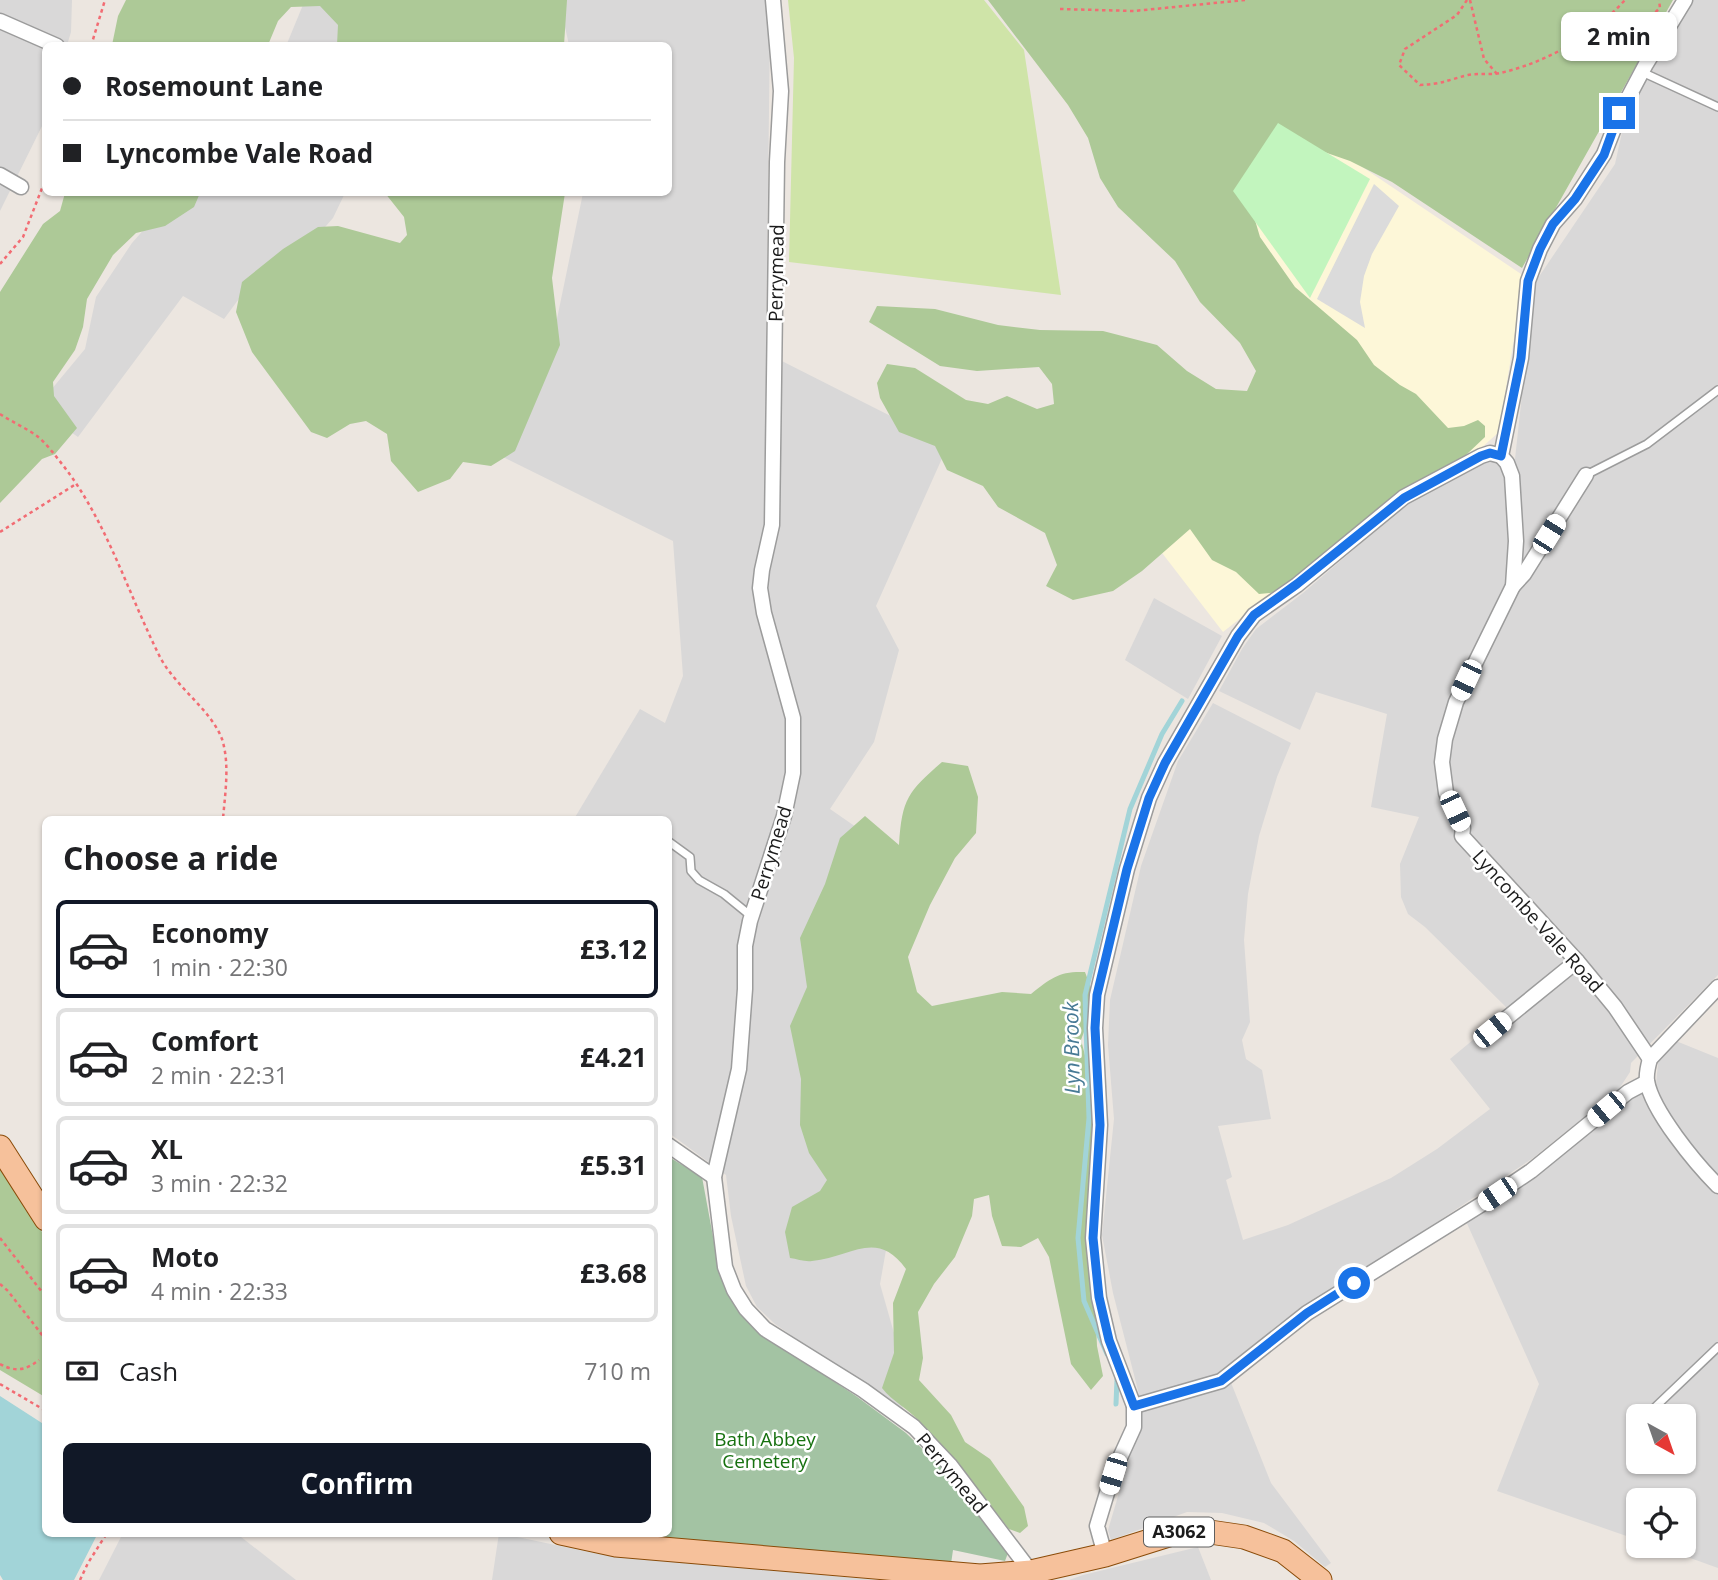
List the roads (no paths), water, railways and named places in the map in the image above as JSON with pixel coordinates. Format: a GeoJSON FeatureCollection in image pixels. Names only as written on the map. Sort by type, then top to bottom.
{"type":"FeatureCollection","features":[{"type":"Feature","properties":{"kind":"main road"},"geometry":{"type":"LineString","coordinates":[[0,1147],[42,1213]]}},
{"type":"Feature","properties":{"kind":"main road","name":"A3062"},"geometry":{"type":"LineString","coordinates":[[579,1537],[616,1545],[979,1578],[1031,1572],[1105,1555],[1178,1532],[1203,1531],[1244,1537],[1283,1551],[1320,1580]]}},
{"type":"Feature","properties":{"kind":"street","name":"Perrymead"},"geometry":{"type":"LineString","coordinates":[[773,0],[781,91],[777,162],[772,525],[760,588],[793,718],[793,774],[784,816],[751,916],[745,946],[739,1069],[714,1177],[725,1267],[746,1309],[765,1329],[863,1390],[914,1427],[950,1465],[1031,1572]]}},
{"type":"Feature","properties":{"kind":"street"},"geometry":{"type":"LineString","coordinates":[[1105,1555],[1097,1526],[1113,1474],[1134,1427],[1134,1406],[1109,1340],[1099,1297],[1093,1238],[1100,1125],[1095,1028],[1097,995],[1127,869],[1149,798],[1165,763],[1238,636],[1254,615],[1404,498],[1481,456],[1490,453],[1501,456],[1521,358],[1528,281],[1540,249],[1553,224],[1575,199],[1604,155],[1619,113],[1685,0]]}},
{"type":"Feature","properties":{"kind":"street"},"geometry":{"type":"LineString","coordinates":[[0,21],[48,42]]}},
{"type":"Feature","properties":{"kind":"street"},"geometry":{"type":"LineString","coordinates":[[0,176],[21,187]]}},
{"type":"Feature","properties":{"kind":"street","name":"Lyncombe Vale Road"},"geometry":{"type":"LineString","coordinates":[[1501,456],[1512,477],[1516,541],[1513,586],[1456,702],[1441,762],[1446,793],[1463,828],[1462,836],[1577,961],[1615,1007],[1650,1059]]}},
{"type":"Feature","properties":{"kind":"street"},"geometry":{"type":"LineString","coordinates":[[1513,586],[1586,475]]}},
{"type":"Feature","properties":{"kind":"street"},"geometry":{"type":"LineString","coordinates":[[1492,1030],[1577,961]]}},
{"type":"Feature","properties":{"kind":"street"},"geometry":{"type":"LineString","coordinates":[[1718,987],[1650,1059],[1647,1070],[1647,1082],[1655,1103],[1698,1165],[1718,1186]]}},
{"type":"Feature","properties":{"kind":"street"},"geometry":{"type":"LineString","coordinates":[[1134,1406],[1221,1381],[1307,1313],[1513,1184],[1628,1092],[1647,1082]]}},
{"type":"Feature","properties":{"kind":"street"},"geometry":{"type":"LineString","coordinates":[[672,1148],[714,1177]]}},
{"type":"Feature","properties":{"kind":"lane"},"geometry":{"type":"LineString","coordinates":[[1642,72],[1718,107]]}},
{"type":"Feature","properties":{"kind":"lane"},"geometry":{"type":"LineString","coordinates":[[1586,475],[1647,444],[1718,390]]}},
{"type":"Feature","properties":{"kind":"lane"},"geometry":{"type":"LineString","coordinates":[[672,844],[690,857],[691,871],[699,880],[724,894],[751,916]]}},
{"type":"Feature","properties":{"kind":"lane"},"geometry":{"type":"LineString","coordinates":[[1658,1404],[1718,1347]]}},
{"type":"Feature","properties":{"kind":"water"},"geometry":{"type":"Polygon","coordinates":[[[0,1396],[42,1423],[42,1537],[96,1537],[74,1580],[3,1580],[0,1575],[0,1396]]]}},
{"type":"Feature","properties":{"kind":"waterway","name":"Lyn Brook"},"geometry":{"type":"LineString","coordinates":[[1107,1354],[1084,1301],[1078,1238],[1089,1118],[1085,995],[1130,809],[1162,734],[1182,701]]}},
{"type":"Feature","properties":{"kind":"waterway","name":"Lyn Brook"},"geometry":{"type":"LineString","coordinates":[[1116,1404],[1117,1379]]}},
{"type":"Feature","properties":{"kind":"park label","name":"Bath Abbey Cemetery"},"geometry":{"type":"Point","coordinates":[765,1450]}}]}
